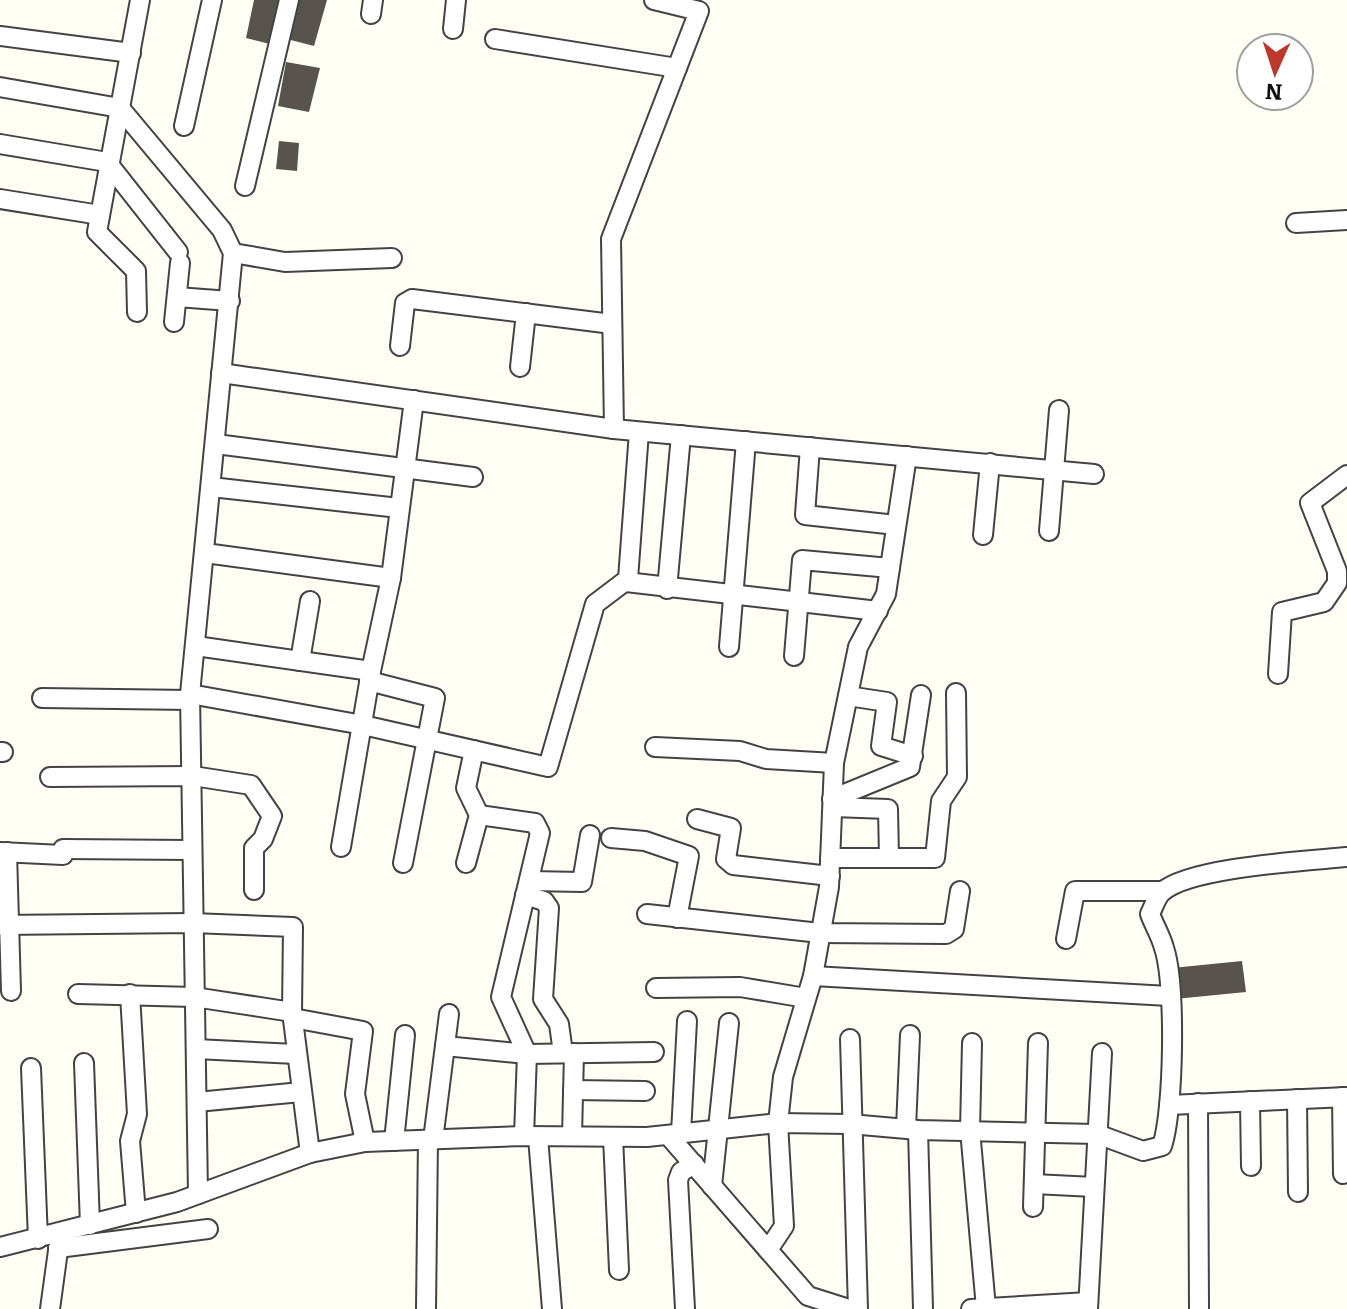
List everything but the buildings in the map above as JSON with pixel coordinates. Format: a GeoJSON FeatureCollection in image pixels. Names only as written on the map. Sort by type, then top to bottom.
{"type":"FeatureCollection","features":[{"type":"Feature","properties":{"kind":"street"},"geometry":{"type":"LineString","coordinates":[[137,312],[136,271],[97,235],[107,162],[140,0]]}},
{"type":"Feature","properties":{"kind":"street"},"geometry":{"type":"LineString","coordinates":[[184,126],[212,0]]}},
{"type":"Feature","properties":{"kind":"street"},"geometry":{"type":"LineString","coordinates":[[245,186],[289,0]]}},
{"type":"Feature","properties":{"kind":"street"},"geometry":{"type":"LineString","coordinates":[[453,29],[456,0]]}},
{"type":"Feature","properties":{"kind":"street"},"geometry":{"type":"LineString","coordinates":[[614,429],[610,252],[614,227],[699,11],[654,0]]}},
{"type":"Feature","properties":{"kind":"street"},"geometry":{"type":"LineString","coordinates":[[0,36],[131,53]]}},
{"type":"Feature","properties":{"kind":"street"},"geometry":{"type":"LineString","coordinates":[[495,39],[677,68]]}},
{"type":"Feature","properties":{"kind":"street"},"geometry":{"type":"LineString","coordinates":[[0,87],[120,108],[222,230],[233,253],[190,697],[198,1194]]}},
{"type":"Feature","properties":{"kind":"street"},"geometry":{"type":"LineString","coordinates":[[0,144],[107,162],[179,258],[174,322]]}},
{"type":"Feature","properties":{"kind":"street"},"geometry":{"type":"LineString","coordinates":[[0,199],[100,215]]}},
{"type":"Feature","properties":{"kind":"street"},"geometry":{"type":"LineString","coordinates":[[1296,223],[1347,220]]}},
{"type":"Feature","properties":{"kind":"street"},"geometry":{"type":"LineString","coordinates":[[233,253],[285,262],[392,258]]}},
{"type":"Feature","properties":{"kind":"street"},"geometry":{"type":"LineString","coordinates":[[177,297],[230,301]]}},
{"type":"Feature","properties":{"kind":"street"},"geometry":{"type":"LineString","coordinates":[[400,346],[408,300],[612,324]]}},
{"type":"Feature","properties":{"kind":"street"},"geometry":{"type":"LineString","coordinates":[[520,367],[526,313]]}},
{"type":"Feature","properties":{"kind":"street"},"geometry":{"type":"LineString","coordinates":[[221,373],[639,432],[1094,474]]}},
{"type":"Feature","properties":{"kind":"street"},"geometry":{"type":"LineString","coordinates":[[341,847],[370,676],[391,578],[414,400]]}},
{"type":"Feature","properties":{"kind":"street"},"geometry":{"type":"LineString","coordinates":[[1049,531],[1059,410]]}},
{"type":"Feature","properties":{"kind":"street"},"geometry":{"type":"LineString","coordinates":[[42,698],[190,697],[363,725],[542,767],[551,764],[593,608],[626,582],[639,432]]}},
{"type":"Feature","properties":{"kind":"street"},"geometry":{"type":"LineString","coordinates":[[667,589],[681,435]]}},
{"type":"Feature","properties":{"kind":"street"},"geometry":{"type":"LineString","coordinates":[[729,647],[746,441]]}},
{"type":"Feature","properties":{"kind":"street"},"geometry":{"type":"LineString","coordinates":[[216,444],[473,477]]}},
{"type":"Feature","properties":{"kind":"street"},"geometry":{"type":"LineString","coordinates":[[810,447],[805,515],[896,525]]}},
{"type":"Feature","properties":{"kind":"street"},"geometry":{"type":"LineString","coordinates":[[768,1250],[784,1226],[778,1123],[784,1069],[813,976],[820,933],[830,867],[834,763],[860,641],[886,594],[907,456]]}},
{"type":"Feature","properties":{"kind":"street"},"geometry":{"type":"LineString","coordinates":[[983,535],[990,463]]}},
{"type":"Feature","properties":{"kind":"street"},"geometry":{"type":"LineString","coordinates":[[1278,674],[1282,612],[1324,602],[1337,583],[1337,571],[1310,503],[1347,475]]}},
{"type":"Feature","properties":{"kind":"street"},"geometry":{"type":"LineString","coordinates":[[211,487],[399,508]]}},
{"type":"Feature","properties":{"kind":"street"},"geometry":{"type":"LineString","coordinates":[[205,553],[391,578]]}},
{"type":"Feature","properties":{"kind":"street"},"geometry":{"type":"LineString","coordinates":[[794,656],[802,560],[890,568]]}},
{"type":"Feature","properties":{"kind":"street"},"geometry":{"type":"LineString","coordinates":[[626,582],[734,597],[878,611]]}},
{"type":"Feature","properties":{"kind":"street"},"geometry":{"type":"LineString","coordinates":[[300,661],[310,601]]}},
{"type":"Feature","properties":{"kind":"street"},"geometry":{"type":"LineString","coordinates":[[196,646],[300,661],[370,676],[435,695],[403,863]]}},
{"type":"Feature","properties":{"kind":"street"},"geometry":{"type":"LineString","coordinates":[[697,819],[731,828],[726,859],[733,865],[830,867],[889,858],[932,859],[937,854],[941,801],[957,777],[956,693]]}},
{"type":"Feature","properties":{"kind":"street"},"geometry":{"type":"LineString","coordinates":[[832,803],[910,767],[921,695]]}},
{"type":"Feature","properties":{"kind":"street"},"geometry":{"type":"LineString","coordinates":[[848,696],[887,702],[881,746],[913,756]]}},
{"type":"Feature","properties":{"kind":"street"},"geometry":{"type":"LineString","coordinates":[[655,747],[745,751],[766,759],[834,763]]}},
{"type":"Feature","properties":{"kind":"street"},"geometry":{"type":"LineString","coordinates":[[466,863],[479,815],[466,788],[474,750]]}},
{"type":"Feature","properties":{"kind":"street"},"geometry":{"type":"LineString","coordinates":[[50,777],[193,776],[251,785],[271,812],[263,839],[254,848],[254,890]]}},
{"type":"Feature","properties":{"kind":"street"},"geometry":{"type":"LineString","coordinates":[[832,803],[888,809],[889,858]]}},
{"type":"Feature","properties":{"kind":"street"},"geometry":{"type":"LineString","coordinates":[[479,815],[539,827],[501,997],[527,1054],[531,1136],[552,1309]]}},
{"type":"Feature","properties":{"kind":"street"},"geometry":{"type":"LineString","coordinates":[[527,888],[582,882],[590,835]]}},
{"type":"Feature","properties":{"kind":"street"},"geometry":{"type":"LineString","coordinates":[[611,838],[645,841],[689,856],[677,918]]}},
{"type":"Feature","properties":{"kind":"street"},"geometry":{"type":"LineString","coordinates":[[11,991],[4,852],[191,850]]}},
{"type":"Feature","properties":{"kind":"street"},"geometry":{"type":"LineString","coordinates":[[1066,939],[1075,891],[1162,891],[1192,879],[1241,868],[1347,857]]}},
{"type":"Feature","properties":{"kind":"street"},"geometry":{"type":"LineString","coordinates":[[527,888],[549,908],[543,999],[559,1024],[569,1053],[573,1090],[572,1136]]}},
{"type":"Feature","properties":{"kind":"street"},"geometry":{"type":"LineString","coordinates":[[647,914],[820,933],[946,934],[954,929],[960,891]]}},
{"type":"Feature","properties":{"kind":"street"},"geometry":{"type":"LineString","coordinates":[[59,1240],[90,1225],[198,1194],[310,1153],[365,1142],[531,1136],[613,1137],[778,1123],[1097,1134],[1143,1151],[1162,1146],[1169,1127],[1169,996],[1165,950],[1150,914],[1162,891]]}},
{"type":"Feature","properties":{"kind":"street"},"geometry":{"type":"LineString","coordinates":[[6,925],[192,923],[293,927],[293,1015],[310,1153]]}},
{"type":"Feature","properties":{"kind":"street"},"geometry":{"type":"LineString","coordinates":[[813,976],[1169,996]]}},
{"type":"Feature","properties":{"kind":"street"},"geometry":{"type":"LineString","coordinates":[[656,988],[740,987],[806,998]]}},
{"type":"Feature","properties":{"kind":"street"},"geometry":{"type":"LineString","coordinates":[[78,994],[194,997],[363,1031],[355,1094],[365,1142]]}},
{"type":"Feature","properties":{"kind":"street"},"geometry":{"type":"LineString","coordinates":[[130,994],[137,1114],[130,1141],[136,1213]]}},
{"type":"Feature","properties":{"kind":"street"},"geometry":{"type":"LineString","coordinates":[[426,1309],[430,1140],[449,1014]]}},
{"type":"Feature","properties":{"kind":"street"},"geometry":{"type":"LineString","coordinates":[[687,1021],[674,1134],[712,1186],[808,1296],[849,1309]]}},
{"type":"Feature","properties":{"kind":"street"},"geometry":{"type":"LineString","coordinates":[[712,1186],[729,1023]]}},
{"type":"Feature","properties":{"kind":"street"},"geometry":{"type":"LineString","coordinates":[[394,1141],[405,1035]]}},
{"type":"Feature","properties":{"kind":"street"},"geometry":{"type":"LineString","coordinates":[[910,1035],[912,1129],[923,1309]]}},
{"type":"Feature","properties":{"kind":"street"},"geometry":{"type":"LineString","coordinates":[[850,1039],[850,1124],[858,1309]]}},
{"type":"Feature","properties":{"kind":"street"},"geometry":{"type":"LineString","coordinates":[[972,1043],[970,1130],[986,1308]]}},
{"type":"Feature","properties":{"kind":"street"},"geometry":{"type":"LineString","coordinates":[[1033,1207],[1038,1043]]}},
{"type":"Feature","properties":{"kind":"street"},"geometry":{"type":"LineString","coordinates":[[445,1046],[527,1054],[654,1052]]}},
{"type":"Feature","properties":{"kind":"street"},"geometry":{"type":"LineString","coordinates":[[196,1049],[296,1054]]}},
{"type":"Feature","properties":{"kind":"street"},"geometry":{"type":"LineString","coordinates":[[971,1309],[1088,1306],[1102,1053]]}},
{"type":"Feature","properties":{"kind":"street"},"geometry":{"type":"LineString","coordinates":[[84,1063],[90,1225]]}},
{"type":"Feature","properties":{"kind":"street"},"geometry":{"type":"LineString","coordinates":[[31,1068],[38,1239]]}},
{"type":"Feature","properties":{"kind":"street"},"geometry":{"type":"LineString","coordinates":[[573,1090],[645,1091]]}},
{"type":"Feature","properties":{"kind":"street"},"geometry":{"type":"LineString","coordinates":[[197,1102],[301,1092]]}},
{"type":"Feature","properties":{"kind":"street"},"geometry":{"type":"LineString","coordinates":[[1169,1105],[1344,1097],[1343,1174]]}},
{"type":"Feature","properties":{"kind":"street"},"geometry":{"type":"LineString","coordinates":[[1297,1099],[1298,1192]]}},
{"type":"Feature","properties":{"kind":"street"},"geometry":{"type":"LineString","coordinates":[[1250,1101],[1251,1166]]}},
{"type":"Feature","properties":{"kind":"street"},"geometry":{"type":"LineString","coordinates":[[1198,1103],[1199,1309]]}},
{"type":"Feature","properties":{"kind":"street"},"geometry":{"type":"LineString","coordinates":[[613,1137],[619,1270]]}},
{"type":"Feature","properties":{"kind":"street"},"geometry":{"type":"LineString","coordinates":[[685,1309],[678,1180],[681,1172],[694,1164]]}},
{"type":"Feature","properties":{"kind":"street"},"geometry":{"type":"LineString","coordinates":[[1034,1184],[1094,1187]]}},
{"type":"Feature","properties":{"kind":"street"},"geometry":{"type":"LineString","coordinates":[[0,1247],[38,1239],[208,1229]]}},
{"type":"Feature","properties":{"kind":"street"},"geometry":{"type":"LineString","coordinates":[[50,1309],[59,1240]]}}]}
